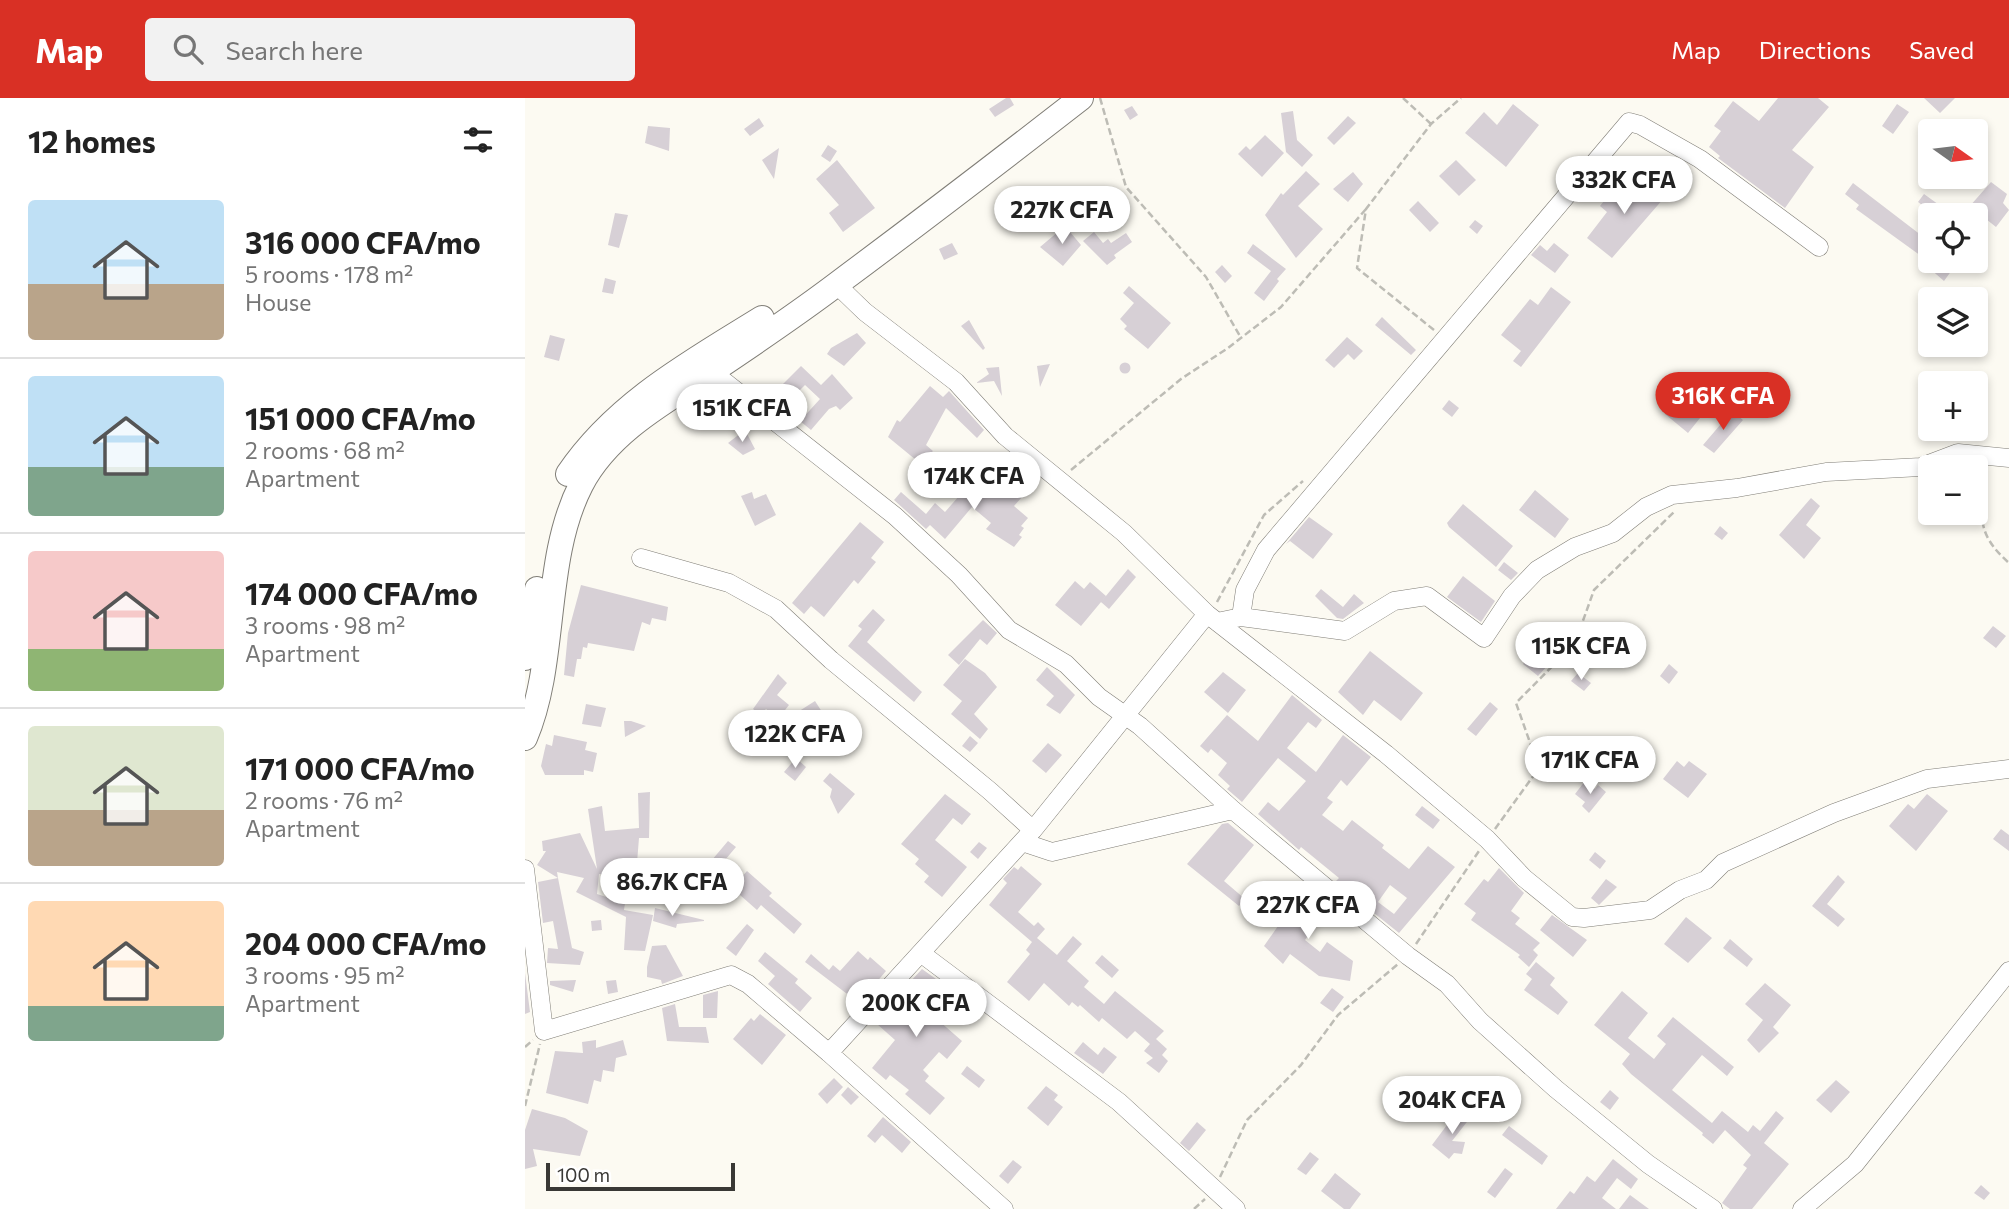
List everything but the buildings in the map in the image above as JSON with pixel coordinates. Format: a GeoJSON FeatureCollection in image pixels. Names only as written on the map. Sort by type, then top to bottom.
{"type":"FeatureCollection","features":[{"type":"Feature","properties":{"kind":"highway"},"geometry":{"type":"LineString","coordinates":[[525,737],[538,686],[569,512],[597,461],[626,430],[837,285],[1081,98]]}},
{"type":"Feature","properties":{"kind":"highway"},"geometry":{"type":"LineString","coordinates":[[525,659],[555,506],[568,475],[586,447],[616,416],[653,388],[917,222]]}},
{"type":"Feature","properties":{"kind":"street"},"geometry":{"type":"LineString","coordinates":[[1241,617],[1245,590],[1266,550],[1629,122],[1640,125],[1700,159],[1819,247]]}},
{"type":"Feature","properties":{"kind":"street"},"geometry":{"type":"LineString","coordinates":[[837,285],[865,312],[956,382],[1005,436],[1124,533],[1212,618],[1386,754],[1487,839],[1524,878],[1571,917],[1623,915],[1658,907],[1680,890],[1706,880],[1723,863],[1886,793],[1954,774],[2009,769]]}},
{"type":"Feature","properties":{"kind":"street"},"geometry":{"type":"LineString","coordinates":[[711,371],[895,516],[960,575],[1009,631],[1066,664],[1099,697],[1125,715],[1233,810],[1408,956],[1447,984],[1480,1021],[1556,1088],[1648,1164],[1713,1209]]}},
{"type":"Feature","properties":{"kind":"street"},"geometry":{"type":"LineString","coordinates":[[1953,455],[1986,455]]}},
{"type":"Feature","properties":{"kind":"street"},"geometry":{"type":"LineString","coordinates":[[1988,455],[2009,458]]}},
{"type":"Feature","properties":{"kind":"street"},"geometry":{"type":"LineString","coordinates":[[829,1054],[1027,836],[1125,715],[1212,618],[1241,617],[1345,631],[1394,601],[1427,596],[1484,638],[1512,596],[1537,570],[1575,547],[1613,533],[1659,500],[1695,491],[1737,488],[1825,472],[1918,467]]}},
{"type":"Feature","properties":{"kind":"street"},"geometry":{"type":"LineString","coordinates":[[641,558],[729,583],[776,609],[831,660],[990,790],[1027,836],[1052,852],[1233,810]]}},
{"type":"Feature","properties":{"kind":"street"},"geometry":{"type":"LineString","coordinates":[[525,869],[544,1031],[731,975],[748,984],[1003,1209]]}},
{"type":"Feature","properties":{"kind":"street"},"geometry":{"type":"LineString","coordinates":[[922,954],[1119,1102],[1236,1209]]}},
{"type":"Feature","properties":{"kind":"street"},"geometry":{"type":"LineString","coordinates":[[1802,1209],[1855,1164],[2009,971]]}},
{"type":"Feature","properties":{"kind":"path"},"geometry":{"type":"LineString","coordinates":[[1100,98],[1126,187],[1206,278],[1241,338]]}},
{"type":"Feature","properties":{"kind":"path"},"geometry":{"type":"LineString","coordinates":[[1403,98],[1431,124]]}},
{"type":"Feature","properties":{"kind":"path"},"geometry":{"type":"LineString","coordinates":[[1058,480],[1181,379],[1281,307],[1366,209],[1431,124],[1461,98]]}},
{"type":"Feature","properties":{"kind":"path"},"geometry":{"type":"LineString","coordinates":[[1366,209],[1357,268],[1436,332]]}},
{"type":"Feature","properties":{"kind":"path"},"geometry":{"type":"LineString","coordinates":[[1212,618],[1217,603],[1264,515],[1310,475]]}},
{"type":"Feature","properties":{"kind":"path"},"geometry":{"type":"LineString","coordinates":[[1194,1209],[1214,1190],[1247,1120],[1301,1065],[1338,1015],[1408,956],[1539,768],[1516,703],[1575,643],[1594,590],[1695,491]]}},
{"type":"Feature","properties":{"kind":"path"},"geometry":{"type":"LineString","coordinates":[[1981,525],[1995,551],[2009,563]]}},
{"type":"Feature","properties":{"kind":"path"},"geometry":{"type":"LineString","coordinates":[[525,1106],[544,1031]]}}]}
